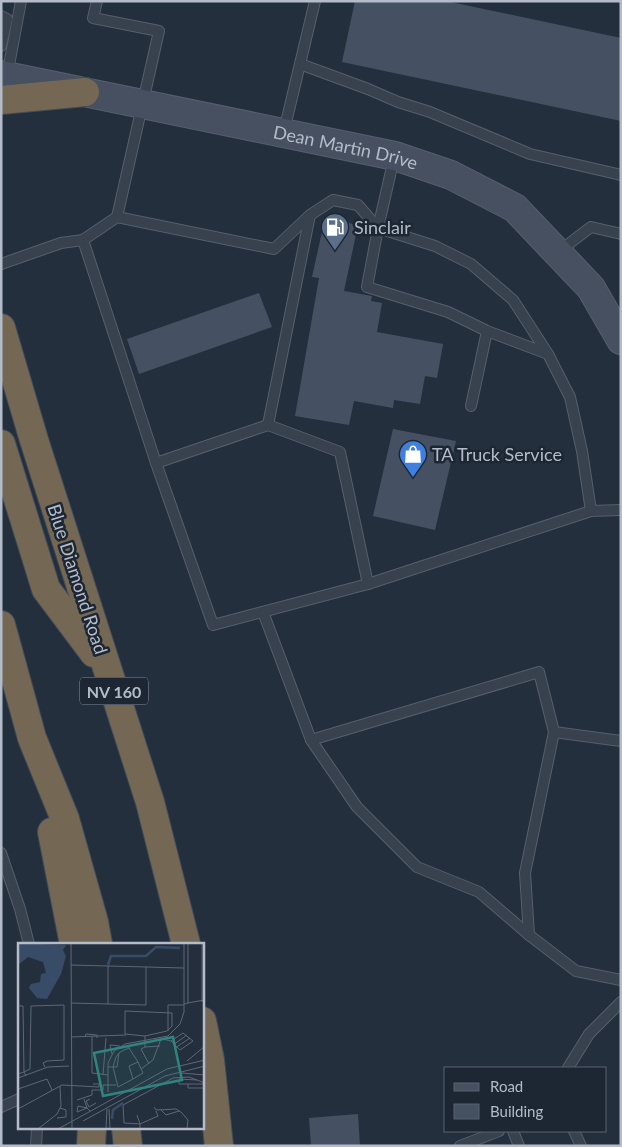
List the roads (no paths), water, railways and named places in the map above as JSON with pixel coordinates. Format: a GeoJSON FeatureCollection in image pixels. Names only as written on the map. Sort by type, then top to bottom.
{"type":"FeatureCollection","features":[{"type":"Feature","properties":{"kind":"highway"},"geometry":{"type":"LineString","coordinates":[[3,84],[85,92]]}},
{"type":"Feature","properties":{"kind":"highway","name":"Blue Diamond Road"},"geometry":{"type":"LineString","coordinates":[[1,328],[34,440],[150,802],[186,943]]}},
{"type":"Feature","properties":{"kind":"highway"},"geometry":{"type":"LineString","coordinates":[[1,444],[46,590],[107,670]]}},
{"type":"Feature","properties":{"kind":"highway"},"geometry":{"type":"LineString","coordinates":[[1,625],[32,738],[74,943]]}},
{"type":"Feature","properties":{"kind":"highway"},"geometry":{"type":"LineString","coordinates":[[32,738],[65,819],[94,922],[98,943]]}},
{"type":"Feature","properties":{"kind":"highway"},"geometry":{"type":"LineString","coordinates":[[204,1031],[210,1060],[219,1146]]}},
{"type":"Feature","properties":{"kind":"highway"},"geometry":{"type":"LineString","coordinates":[[91,1146],[92,1130]]}},
{"type":"Feature","properties":{"kind":"highway"},"geometry":{"type":"LineString","coordinates":[[126,1130],[128,1146]]}},
{"type":"Feature","properties":{"kind":"main road","name":"Dean Martin Drive"},"geometry":{"type":"LineString","coordinates":[[85,92],[395,156],[452,175],[515,208],[591,288],[621,340]]}},
{"type":"Feature","properties":{"kind":"lane"},"geometry":{"type":"LineString","coordinates":[[3,84],[21,1]]}},
{"type":"Feature","properties":{"kind":"lane"},"geometry":{"type":"LineString","coordinates":[[1,264],[60,242],[83,240],[117,217],[159,31],[93,18],[97,1]]}},
{"type":"Feature","properties":{"kind":"lane"},"geometry":{"type":"LineString","coordinates":[[284,133],[316,1]]}},
{"type":"Feature","properties":{"kind":"lane"},"geometry":{"type":"LineString","coordinates":[[1,16],[7,19],[1,46]]}},
{"type":"Feature","properties":{"kind":"lane"},"geometry":{"type":"LineString","coordinates":[[300,64],[398,102],[430,112],[530,154],[621,175]]}},
{"type":"Feature","properties":{"kind":"lane"},"geometry":{"type":"LineString","coordinates":[[395,156],[378,228],[367,287],[448,312],[487,331],[548,354]]}},
{"type":"Feature","properties":{"kind":"lane"},"geometry":{"type":"LineString","coordinates":[[117,217],[274,249],[310,215],[333,200],[358,205],[378,228],[435,246],[471,264],[513,300],[548,354],[570,397],[582,451],[591,511]]}},
{"type":"Feature","properties":{"kind":"lane"},"geometry":{"type":"LineString","coordinates":[[268,425],[310,215]]}},
{"type":"Feature","properties":{"kind":"lane"},"geometry":{"type":"LineString","coordinates":[[558,252],[591,227],[621,234]]}},
{"type":"Feature","properties":{"kind":"lane"},"geometry":{"type":"LineString","coordinates":[[83,240],[156,463],[213,625],[368,584],[591,511],[621,510]]}},
{"type":"Feature","properties":{"kind":"lane"},"geometry":{"type":"LineString","coordinates":[[471,406],[487,331]]}},
{"type":"Feature","properties":{"kind":"lane"},"geometry":{"type":"LineString","coordinates":[[156,463],[268,425],[340,452],[368,584]]}},
{"type":"Feature","properties":{"kind":"lane"},"geometry":{"type":"LineString","coordinates":[[263,612],[311,740],[357,807],[416,867],[479,892],[529,935],[576,971],[621,980]]}},
{"type":"Feature","properties":{"kind":"lane"},"geometry":{"type":"LineString","coordinates":[[311,740],[539,672],[554,732],[525,873],[529,935]]}},
{"type":"Feature","properties":{"kind":"lane"},"geometry":{"type":"LineString","coordinates":[[554,732],[621,740]]}},
{"type":"Feature","properties":{"kind":"lane"},"geometry":{"type":"LineString","coordinates":[[1,853],[20,909],[29,943]]}},
{"type":"Feature","properties":{"kind":"lane"},"geometry":{"type":"LineString","coordinates":[[569,1067],[589,1034],[621,1002]]}},
{"type":"Feature","properties":{"kind":"lane"},"geometry":{"type":"LineString","coordinates":[[1,1107],[18,1099]]}},
{"type":"Feature","properties":{"kind":"lane"},"geometry":{"type":"LineString","coordinates":[[36,1146],[37,1130]]}},
{"type":"Feature","properties":{"kind":"lane"},"geometry":{"type":"LineString","coordinates":[[462,1145],[496,1132]]}},
{"type":"Feature","properties":{"kind":"lane"},"geometry":{"type":"LineString","coordinates":[[512,1132],[519,1146]]}},
{"type":"Feature","properties":{"kind":"lane"},"geometry":{"type":"LineString","coordinates":[[574,1132],[581,1146]]}},
{"type":"Feature","properties":{"kind":"place","name":"Sinclair"},"geometry":{"type":"Point","coordinates":[335,251]}},
{"type":"Feature","properties":{"kind":"place","name":"TA Truck Service"},"geometry":{"type":"Point","coordinates":[413,478]}}]}
